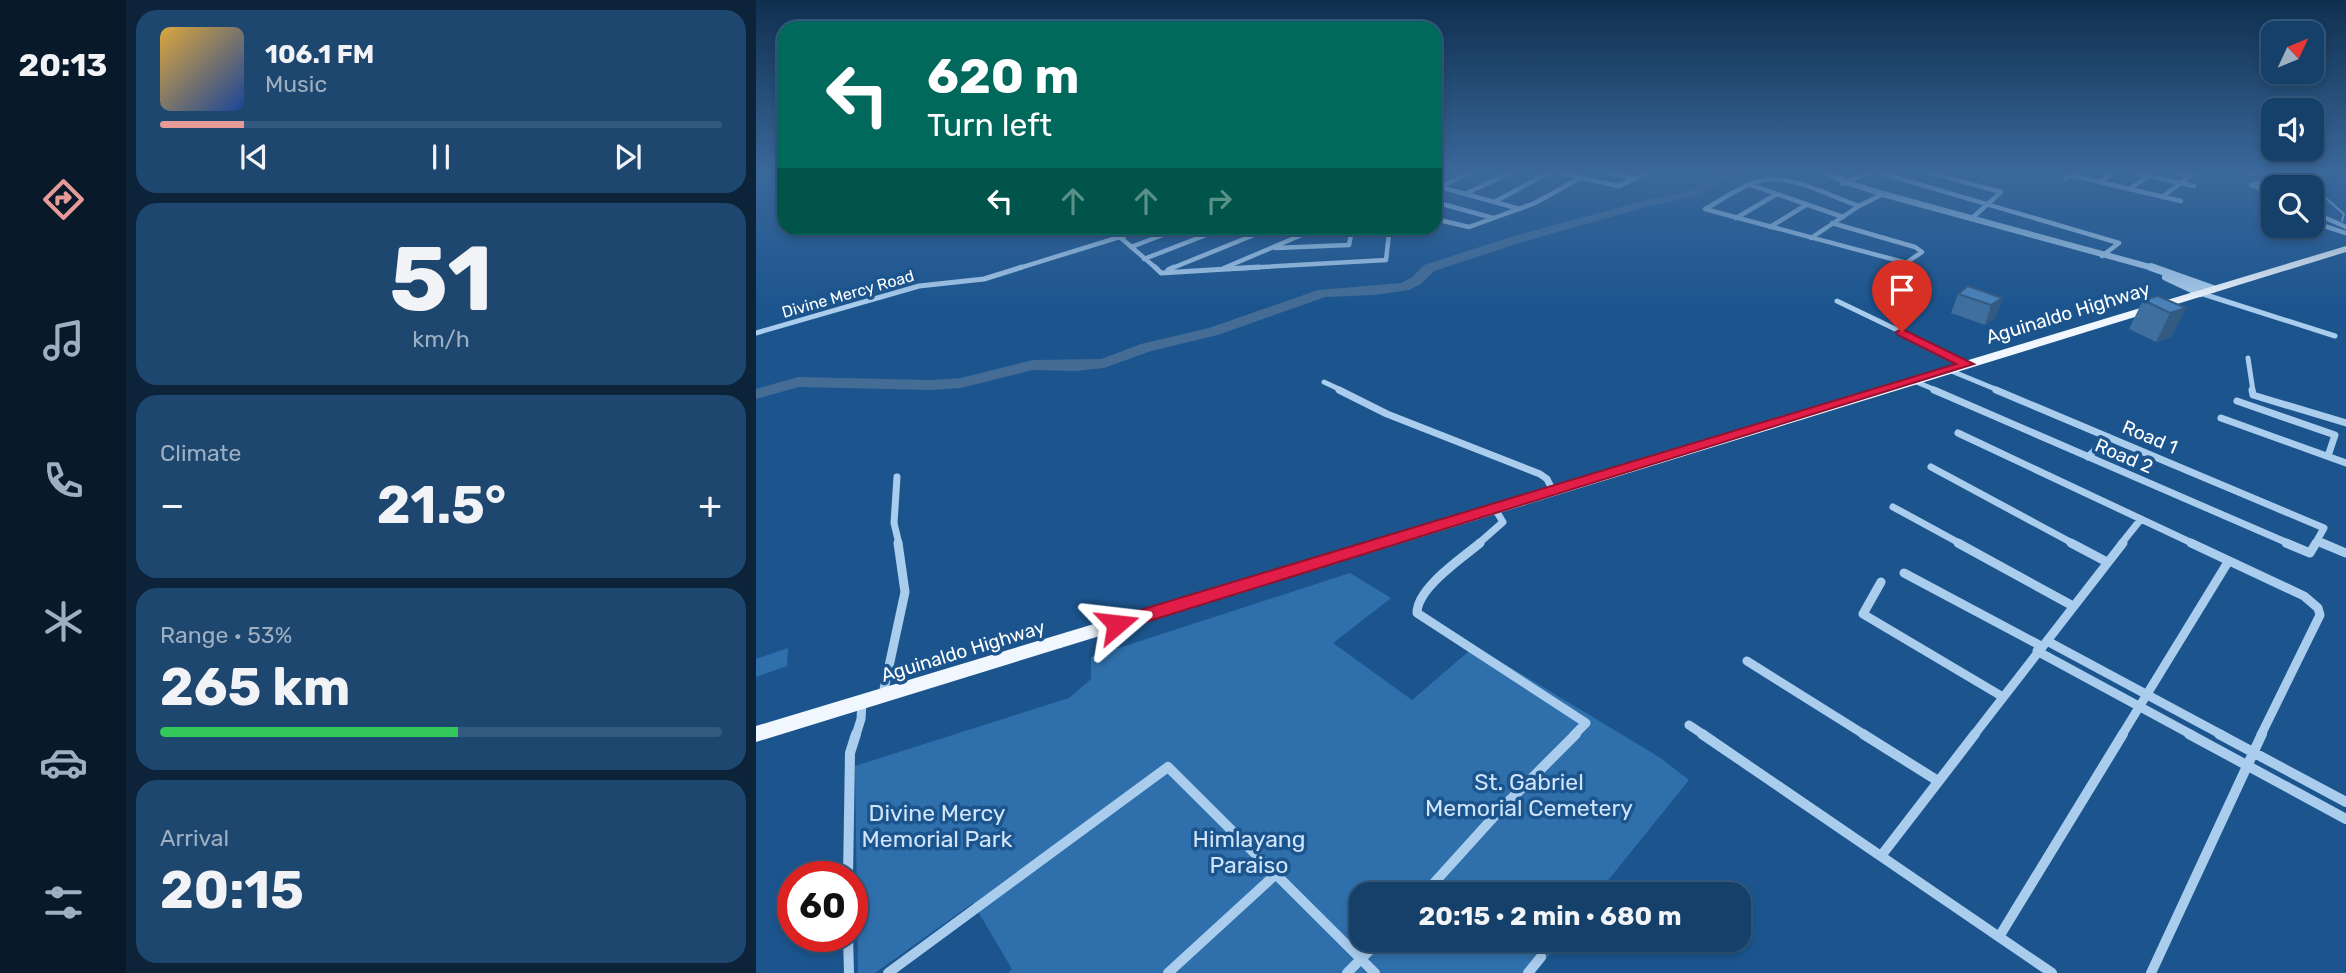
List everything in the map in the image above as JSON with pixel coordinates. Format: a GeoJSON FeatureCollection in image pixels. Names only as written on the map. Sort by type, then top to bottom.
{"type":"FeatureCollection","features":[{"type":"Feature","properties":{"kind":"main road","name":"Aguinaldo Highway"},"geometry":{"type":"LineString","coordinates":[[756,734],[2346,249]]}},
{"type":"Feature","properties":{"kind":"street"},"geometry":{"type":"LineString","coordinates":[[1484,215],[1494,218]]}},
{"type":"Feature","properties":{"kind":"street"},"geometry":{"type":"LineString","coordinates":[[1442,221],[1466,228],[1501,215]]}},
{"type":"Feature","properties":{"kind":"street"},"geometry":{"type":"LineString","coordinates":[[1727,215],[1907,262]]}},
{"type":"Feature","properties":{"kind":"street"},"geometry":{"type":"LineString","coordinates":[[1736,218],[1740,215]]}},
{"type":"Feature","properties":{"kind":"street"},"geometry":{"type":"LineString","coordinates":[[1770,227],[1789,215]]}},
{"type":"Feature","properties":{"kind":"street"},"geometry":{"type":"LineString","coordinates":[[1838,215],[1843,217]]}},
{"type":"Feature","properties":{"kind":"street"},"geometry":{"type":"LineString","coordinates":[[1963,215],[2175,274],[2207,291],[2210,299],[2335,336]]}},
{"type":"Feature","properties":{"kind":"street"},"geometry":{"type":"LineString","coordinates":[[2022,215],[2119,243],[2103,255]]}},
{"type":"Feature","properties":{"kind":"street"},"geometry":{"type":"LineString","coordinates":[[1811,238],[1843,217]]}},
{"type":"Feature","properties":{"kind":"street"},"geometry":{"type":"LineString","coordinates":[[2324,218],[2346,227]]}},
{"type":"Feature","properties":{"kind":"street"},"geometry":{"type":"LineString","coordinates":[[1832,223],[1915,247],[1922,252],[1896,270]]}},
{"type":"Feature","properties":{"kind":"street"},"geometry":{"type":"LineString","coordinates":[[2324,226],[2346,234]]}},
{"type":"Feature","properties":{"kind":"street","name":"Divine Mercy Road"},"geometry":{"type":"LineString","coordinates":[[756,332],[919,286],[984,279],[1129,235]]}},
{"type":"Feature","properties":{"kind":"street"},"geometry":{"type":"LineString","coordinates":[[1131,247],[1163,235]]}},
{"type":"Feature","properties":{"kind":"street"},"geometry":{"type":"LineString","coordinates":[[1144,259],[1206,235]]}},
{"type":"Feature","properties":{"kind":"street"},"geometry":{"type":"LineString","coordinates":[[1161,273],[1254,235]]}},
{"type":"Feature","properties":{"kind":"street"},"geometry":{"type":"LineString","coordinates":[[1220,270],[1301,235]]}},
{"type":"Feature","properties":{"kind":"street"},"geometry":{"type":"LineString","coordinates":[[1267,249],[1349,245],[1351,235]]}},
{"type":"Feature","properties":{"kind":"street"},"geometry":{"type":"LineString","coordinates":[[1121,238],[1161,273],[1386,260],[1389,235]]}},
{"type":"Feature","properties":{"kind":"street"},"geometry":{"type":"LineString","coordinates":[[2103,255],[2207,291]]}},
{"type":"Feature","properties":{"kind":"street"},"geometry":{"type":"LineString","coordinates":[[1838,301],[1968,364]]}},
{"type":"Feature","properties":{"kind":"street"},"geometry":{"type":"LineString","coordinates":[[2248,358],[2253,395],[2346,424]]}},
{"type":"Feature","properties":{"kind":"street","name":"Road 1"},"geometry":{"type":"LineString","coordinates":[[1950,370],[2324,528],[2318,541]]}},
{"type":"Feature","properties":{"kind":"street","name":"Road 2"},"geometry":{"type":"LineString","coordinates":[[1913,381],[2310,553],[2318,541]]}},
{"type":"Feature","properties":{"kind":"street"},"geometry":{"type":"LineString","coordinates":[[1324,382],[1387,414],[1540,474],[1547,479],[1553,491]]}},
{"type":"Feature","properties":{"kind":"street"},"geometry":{"type":"LineString","coordinates":[[2237,401],[2335,435],[2328,456]]}},
{"type":"Feature","properties":{"kind":"street"},"geometry":{"type":"LineString","coordinates":[[2221,418],[2346,463]]}},
{"type":"Feature","properties":{"kind":"street"},"geometry":{"type":"LineString","coordinates":[[1958,433],[2304,596],[2318,608],[2320,615],[2246,765],[2151,973]]}},
{"type":"Feature","properties":{"kind":"street"},"geometry":{"type":"LineString","coordinates":[[2088,457],[2108,437]]}},
{"type":"Feature","properties":{"kind":"street"},"geometry":{"type":"LineString","coordinates":[[1931,467],[2107,562]]}},
{"type":"Feature","properties":{"kind":"street"},"geometry":{"type":"LineString","coordinates":[[883,695],[905,592],[894,523],[897,477]]}},
{"type":"Feature","properties":{"kind":"street"},"geometry":{"type":"LineString","coordinates":[[1893,507],[2073,606]]}},
{"type":"Feature","properties":{"kind":"street"},"geometry":{"type":"LineString","coordinates":[[1435,882],[1500,810],[1586,723],[1417,613],[1417,603],[1426,590],[1503,522],[1495,509]]}},
{"type":"Feature","properties":{"kind":"street"},"geometry":{"type":"LineString","coordinates":[[1881,856],[2141,519]]}},
{"type":"Feature","properties":{"kind":"street"},"geometry":{"type":"LineString","coordinates":[[2318,541],[2346,553]]}},
{"type":"Feature","properties":{"kind":"street"},"geometry":{"type":"LineString","coordinates":[[1999,937],[2228,562]]}},
{"type":"Feature","properties":{"kind":"street"},"geometry":{"type":"LineString","coordinates":[[1904,573],[2042,646],[2146,694],[2346,802]]}},
{"type":"Feature","properties":{"kind":"street"},"geometry":{"type":"LineString","coordinates":[[1881,582],[1863,614],[2003,697]]}},
{"type":"Feature","properties":{"kind":"street"},"geometry":{"type":"LineString","coordinates":[[2042,646],[2139,706],[2346,819]]}},
{"type":"Feature","properties":{"kind":"street"},"geometry":{"type":"LineString","coordinates":[[1746,661],[1938,781]]}},
{"type":"Feature","properties":{"kind":"street"},"geometry":{"type":"LineString","coordinates":[[848,861],[850,753],[861,719],[862,702]]}},
{"type":"Feature","properties":{"kind":"street"},"geometry":{"type":"LineString","coordinates":[[1689,725],[2052,973]]}},
{"type":"Feature","properties":{"kind":"street"},"geometry":{"type":"LineString","coordinates":[[888,973],[1168,766],[1375,973]]}},
{"type":"Feature","properties":{"kind":"street"},"geometry":{"type":"LineString","coordinates":[[1168,973],[1276,874]]}},
{"type":"Feature","properties":{"kind":"street"},"geometry":{"type":"LineString","coordinates":[[848,952],[849,973]]}},
{"type":"Feature","properties":{"kind":"street"},"geometry":{"type":"LineString","coordinates":[[1347,973],[1368,952]]}},
{"type":"Feature","properties":{"kind":"street"},"geometry":{"type":"LineString","coordinates":[[1528,973],[1541,957]]}},
{"type":"Feature","properties":{"kind":"green space"},"geometry":{"type":"Polygon","coordinates":[[[1350,573],[1391,598],[1333,643],[1412,700],[1475,646],[1659,757],[1689,780],[1607,882],[1349,882],[1349,952],[1552,952],[1535,973],[1008,973],[1012,969],[973,903],[875,973],[858,973],[858,952],[868,952],[868,861],[856,861],[855,766],[1069,698],[1091,679],[1091,657],[1350,573]]]}},
{"type":"Feature","properties":{"kind":"green space"},"geometry":{"type":"Polygon","coordinates":[[[788,648],[787,666],[756,677],[756,659],[788,648]]]}},
{"type":"Feature","properties":{"kind":"building"},"geometry":{"type":"Polygon","coordinates":[[[1968,286],[2002,298],[1991,305],[1958,294],[1968,286]]]}},
{"type":"Feature","properties":{"kind":"building"},"geometry":{"type":"Polygon","coordinates":[[[2158,296],[2186,308],[2170,313],[2143,300],[2158,296]]]}},
{"type":"Feature","properties":{"kind":"waterway"},"geometry":{"type":"LineString","coordinates":[[756,394],[798,382],[930,385],[961,383],[1033,365],[1075,366],[1104,363],[1146,347],[1213,332],[1323,293],[1404,287],[1416,281],[1429,268],[1603,215]]}},
{"type":"Feature","properties":{"kind":"waterway"},"geometry":{"type":"LineString","coordinates":[[2342,221],[2344,215]]}},
{"type":"Feature","properties":{"kind":"route"},"geometry":{"type":"LineString","coordinates":[[1117,624],[1968,364],[1902,332]]}},
{"type":"Feature","properties":{"kind":"park label","name":"St. Gabriel Memorial Cemetery"},"geometry":{"type":"Point","coordinates":[1529,795]}},
{"type":"Feature","properties":{"kind":"park label","name":"Divine Mercy Memorial Park"},"geometry":{"type":"Point","coordinates":[937,826]}},
{"type":"Feature","properties":{"kind":"park label","name":"Himlayang Paraiso"},"geometry":{"type":"Point","coordinates":[1249,852]}}]}
